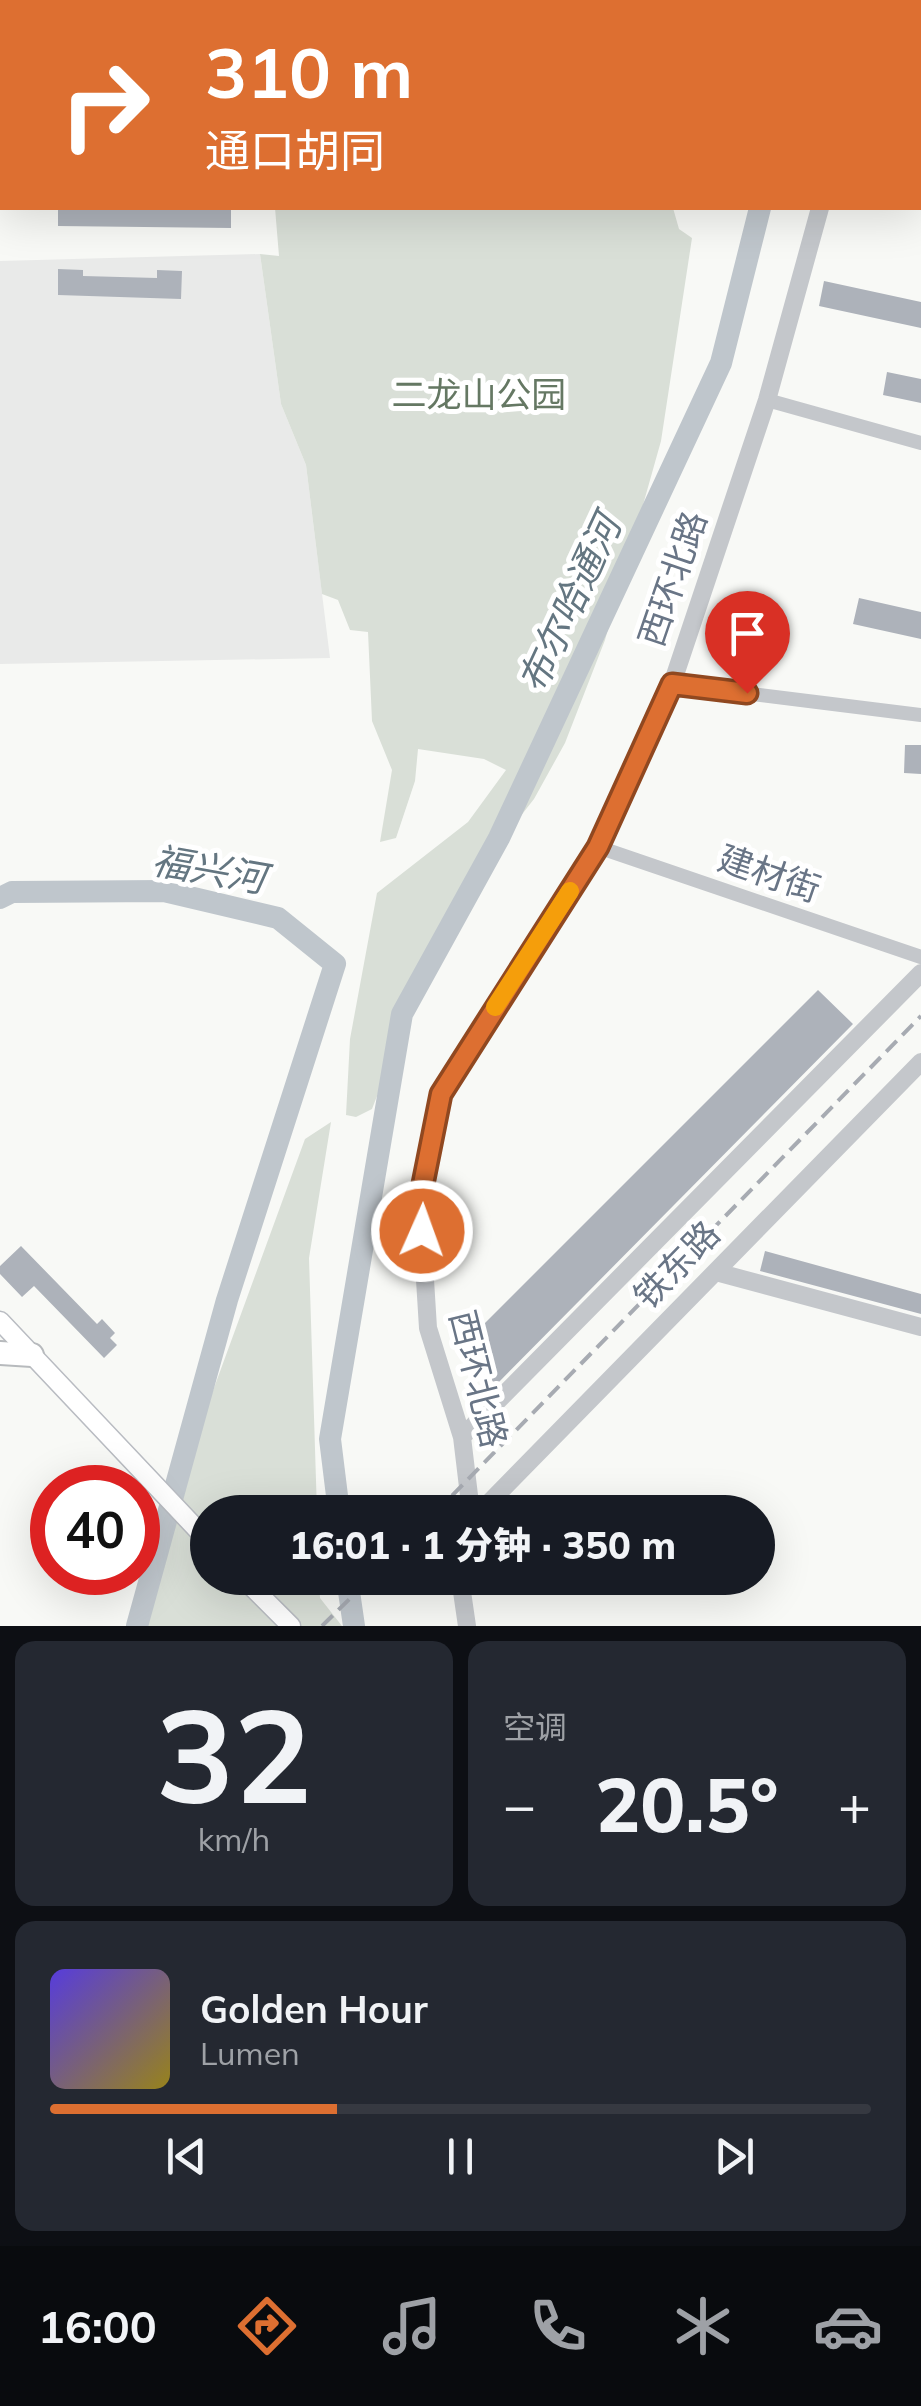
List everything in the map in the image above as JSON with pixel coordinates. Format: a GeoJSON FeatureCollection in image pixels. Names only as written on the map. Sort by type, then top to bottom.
{"type":"FeatureCollection","features":[{"type":"Feature","properties":{"kind":"highway"},"geometry":{"type":"LineString","coordinates":[[0,1353],[32,1355]]}},
{"type":"Feature","properties":{"kind":"main road"},"geometry":{"type":"LineString","coordinates":[[0,1322],[190,1523]]}},
{"type":"Feature","properties":{"kind":"main road"},"geometry":{"type":"LineString","coordinates":[[260,1595],[291,1626]]}},
{"type":"Feature","properties":{"kind":"street","name":"西环北路"},"geometry":{"type":"LineString","coordinates":[[469,1495],[462,1437],[428,1328],[420,1199],[441,1094],[598,847],[672,684],[767,400],[819,210]]}},
{"type":"Feature","properties":{"kind":"street"},"geometry":{"type":"LineString","coordinates":[[767,400],[921,444]]}},
{"type":"Feature","properties":{"kind":"street"},"geometry":{"type":"LineString","coordinates":[[672,684],[921,715]]}},
{"type":"Feature","properties":{"kind":"street","name":"建材街"},"geometry":{"type":"LineString","coordinates":[[598,847],[921,957]]}},
{"type":"Feature","properties":{"kind":"street"},"geometry":{"type":"LineString","coordinates":[[462,1437],[921,973]]}},
{"type":"Feature","properties":{"kind":"street","name":"铁东路"},"geometry":{"type":"LineString","coordinates":[[497,1495],[921,1062]]}},
{"type":"Feature","properties":{"kind":"street"},"geometry":{"type":"LineString","coordinates":[[716,1272],[921,1327]]}},
{"type":"Feature","properties":{"kind":"street"},"geometry":{"type":"LineString","coordinates":[[462,1595],[467,1626]]}},
{"type":"Feature","properties":{"kind":"shaded area"},"geometry":{"type":"Polygon","coordinates":[[[260,254],[281,404],[306,465],[330,658],[0,664],[0,261],[260,254]]]}},
{"type":"Feature","properties":{"kind":"green space","name":"二龙山公园"},"geometry":{"type":"Polygon","coordinates":[[[275,210],[674,210],[679,229],[692,238],[661,441],[605,640],[565,743],[534,799],[451,905],[372,1109],[356,1117],[346,1115],[350,1039],[377,893],[468,822],[506,770],[484,759],[418,749],[415,781],[396,838],[380,842],[392,770],[372,721],[368,632],[350,630],[338,600],[322,594],[306,465],[281,404],[260,254],[279,256],[275,210]]]}},
{"type":"Feature","properties":{"kind":"green space"},"geometry":{"type":"Polygon","coordinates":[[[331,1122],[309,1258],[316,1495],[190,1495],[190,1595],[320,1595],[342,1626],[141,1626],[150,1595],[160,1595],[160,1558],[188,1459],[305,1139],[331,1122]]]}},
{"type":"Feature","properties":{"kind":"building"},"geometry":{"type":"Polygon","coordinates":[[[58,210],[231,210],[231,228],[58,226],[58,210]]]}},
{"type":"Feature","properties":{"kind":"building"},"geometry":{"type":"Polygon","coordinates":[[[58,269],[83,270],[83,276],[157,278],[157,270],[182,271],[181,299],[58,295],[58,269]]]}},
{"type":"Feature","properties":{"kind":"building"},"geometry":{"type":"Polygon","coordinates":[[[824,281],[921,302],[921,328],[819,306],[824,281]]]}},
{"type":"Feature","properties":{"kind":"building"},"geometry":{"type":"Polygon","coordinates":[[[887,372],[921,379],[921,403],[883,395],[887,372]]]}},
{"type":"Feature","properties":{"kind":"building"},"geometry":{"type":"Polygon","coordinates":[[[859,598],[921,612],[921,639],[853,624],[859,598]]]}},
{"type":"Feature","properties":{"kind":"building"},"geometry":{"type":"Polygon","coordinates":[[[905,745],[921,745],[921,774],[904,773],[905,745]]]}},
{"type":"Feature","properties":{"kind":"building"},"geometry":{"type":"Polygon","coordinates":[[[818,990],[853,1024],[496,1385],[460,1348],[818,990]]]}},
{"type":"Feature","properties":{"kind":"building"},"geometry":{"type":"Polygon","coordinates":[[[21,1246],[97,1324],[102,1319],[115,1333],[110,1338],[117,1345],[104,1358],[34,1286],[22,1297],[0,1274],[0,1266],[21,1246]]]}},
{"type":"Feature","properties":{"kind":"building"},"geometry":{"type":"Polygon","coordinates":[[[765,1251],[921,1294],[921,1314],[760,1271],[765,1251]]]}},
{"type":"Feature","properties":{"kind":"waterway","name":"布尔哈通河"},"geometry":{"type":"LineString","coordinates":[[337,1495],[330,1439],[402,1014],[499,838],[721,363],[759,210]]}},
{"type":"Feature","properties":{"kind":"waterway","name":"福兴河"},"geometry":{"type":"LineString","coordinates":[[0,898],[12,892],[164,891],[278,918],[335,964],[227,1300],[137,1626]]}},
{"type":"Feature","properties":{"kind":"waterway"},"geometry":{"type":"LineString","coordinates":[[349,1595],[354,1626]]}},
{"type":"Feature","properties":{"kind":"railway"},"geometry":{"type":"LineString","coordinates":[[453,1495],[921,1016]]}},
{"type":"Feature","properties":{"kind":"railway"},"geometry":{"type":"LineString","coordinates":[[322,1626],[354,1595]]}},
{"type":"Feature","properties":{"kind":"slow traffic"},"geometry":{"type":"LineString","coordinates":[[495,1007],[570,891]]}},
{"type":"Feature","properties":{"kind":"route"},"geometry":{"type":"LineString","coordinates":[[422,1231],[420,1199],[441,1094],[598,847],[672,684],[747,693]]}}]}
